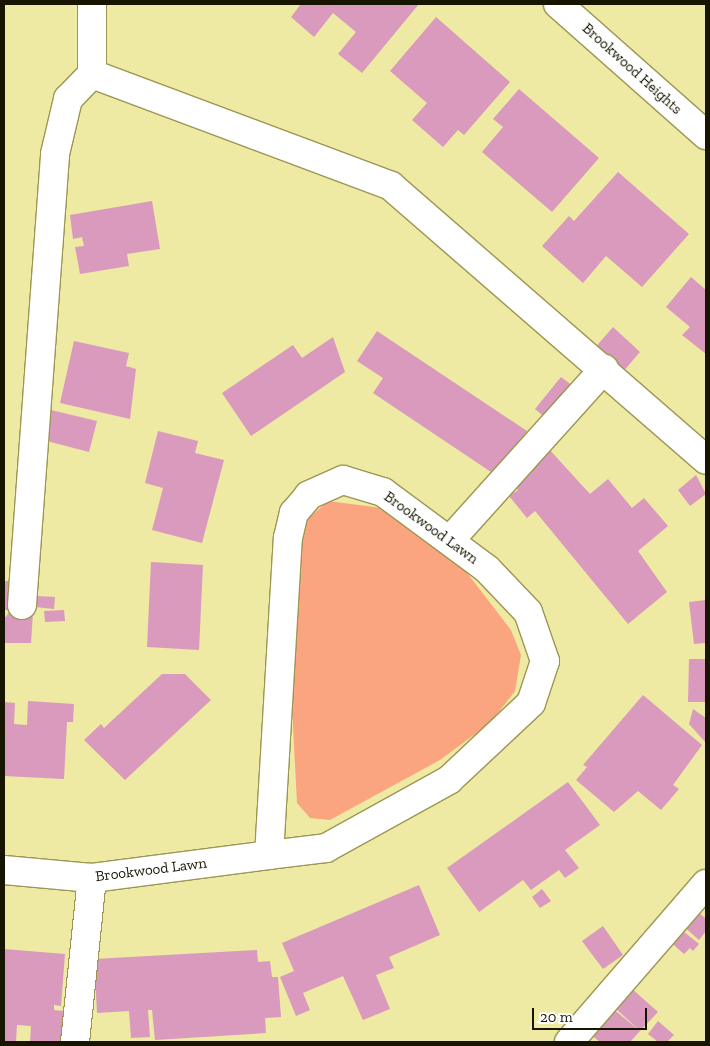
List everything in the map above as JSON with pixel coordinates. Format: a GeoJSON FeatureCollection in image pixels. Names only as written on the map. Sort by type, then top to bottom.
{"type":"FeatureCollection","features":[{"type":"Feature","properties":{"kind":"street"},"geometry":{"type":"LineString","coordinates":[[22,605],[55,154],[68,98],[92,74],[92,4]]}},
{"type":"Feature","properties":{"kind":"street","name":"Brookwood Heights"},"geometry":{"type":"LineString","coordinates":[[558,4],[706,135]]}},
{"type":"Feature","properties":{"kind":"street"},"geometry":{"type":"LineString","coordinates":[[92,74],[391,186],[604,369],[706,460]]}},
{"type":"Feature","properties":{"kind":"street"},"geometry":{"type":"LineString","coordinates":[[451,539],[604,369]]}},
{"type":"Feature","properties":{"kind":"street","name":"Brookwood Lawn"},"geometry":{"type":"LineString","coordinates":[[4,870],[92,878],[326,848],[449,780],[531,703],[545,661],[528,612],[451,539],[383,492],[343,480],[309,495],[294,513],[288,538],[269,855]]}},
{"type":"Feature","properties":{"kind":"street"},"geometry":{"type":"LineString","coordinates":[[76,1042],[92,878]]}},
{"type":"Feature","properties":{"kind":"street"},"geometry":{"type":"LineString","coordinates":[[569,1042],[706,884]]}},
{"type":"Feature","properties":{"kind":"shaded area"},"geometry":{"type":"Polygon","coordinates":[[[328,501],[390,509],[448,548],[511,630],[521,655],[515,691],[490,723],[440,760],[330,820],[310,818],[297,803],[292,706],[302,524],[328,501]]]}},
{"type":"Feature","properties":{"kind":"building"},"geometry":{"type":"Polygon","coordinates":[[[301,4],[419,4],[362,73],[338,54],[356,32],[333,13],[314,37],[291,17],[301,4]]]}},
{"type":"Feature","properties":{"kind":"building"},"geometry":{"type":"Polygon","coordinates":[[[436,17],[510,82],[464,135],[458,130],[443,147],[412,120],[427,103],[390,71],[436,17]]]}},
{"type":"Feature","properties":{"kind":"building"},"geometry":{"type":"Polygon","coordinates":[[[519,89],[599,158],[552,212],[482,152],[503,127],[493,119],[519,89]]]}},
{"type":"Feature","properties":{"kind":"building"},"geometry":{"type":"Polygon","coordinates":[[[618,172],[689,234],[642,287],[606,256],[583,283],[542,246],[569,216],[574,221],[618,172]]]}},
{"type":"Feature","properties":{"kind":"building"},"geometry":{"type":"Polygon","coordinates":[[[152,201],[160,249],[127,254],[129,266],[80,274],[75,247],[84,246],[82,237],[73,239],[70,215],[152,201]]]}},
{"type":"Feature","properties":{"kind":"building"},"geometry":{"type":"Polygon","coordinates":[[[691,277],[706,290],[706,354],[682,335],[690,327],[666,307],[691,277]]]}},
{"type":"Feature","properties":{"kind":"building"},"geometry":{"type":"Polygon","coordinates":[[[613,327],[640,352],[621,374],[593,350],[613,327]]]}},
{"type":"Feature","properties":{"kind":"building"},"geometry":{"type":"Polygon","coordinates":[[[377,331],[527,431],[497,476],[373,393],[383,378],[357,361],[377,331]]]}},
{"type":"Feature","properties":{"kind":"building"},"geometry":{"type":"Polygon","coordinates":[[[333,337],[345,372],[251,436],[222,393],[293,345],[302,358],[333,337]]]}},
{"type":"Feature","properties":{"kind":"building"},"geometry":{"type":"Polygon","coordinates":[[[74,341],[129,353],[126,366],[136,369],[130,419],[60,403],[74,341]]]}},
{"type":"Feature","properties":{"kind":"building"},"geometry":{"type":"Polygon","coordinates":[[[561,377],[577,389],[550,422],[535,409],[561,377]]]}},
{"type":"Feature","properties":{"kind":"building"},"geometry":{"type":"Polygon","coordinates":[[[51,410],[97,421],[89,452],[43,440],[51,410]]]}},
{"type":"Feature","properties":{"kind":"building"},"geometry":{"type":"Polygon","coordinates":[[[158,431],[198,441],[195,453],[224,460],[202,543],[152,530],[163,488],[145,483],[158,431]]]}},
{"type":"Feature","properties":{"kind":"building"},"geometry":{"type":"Polygon","coordinates":[[[547,447],[590,494],[608,479],[632,508],[644,498],[668,526],[638,551],[667,592],[628,624],[535,511],[527,518],[509,496],[518,490],[514,484],[547,447]]]}},
{"type":"Feature","properties":{"kind":"building"},"geometry":{"type":"Polygon","coordinates":[[[696,475],[706,494],[690,506],[678,490],[696,475]]]}},
{"type":"Feature","properties":{"kind":"building"},"geometry":{"type":"Polygon","coordinates":[[[151,562],[203,565],[199,650],[147,647],[151,562]]]}},
{"type":"Feature","properties":{"kind":"building"},"geometry":{"type":"Polygon","coordinates":[[[4,581],[8,581],[8,610],[4,610],[4,581]]]}},
{"type":"Feature","properties":{"kind":"building"},"geometry":{"type":"Polygon","coordinates":[[[36,596],[55,597],[54,609],[35,607],[36,596]]]}},
{"type":"Feature","properties":{"kind":"building"},"geometry":{"type":"Polygon","coordinates":[[[706,600],[706,643],[694,644],[689,602],[706,600]]]}},
{"type":"Feature","properties":{"kind":"building"},"geometry":{"type":"Polygon","coordinates":[[[11,610],[33,612],[31,643],[4,643],[4,619],[11,610]]]}},
{"type":"Feature","properties":{"kind":"building"},"geometry":{"type":"Polygon","coordinates":[[[64,610],[65,621],[45,622],[44,611],[64,610]]]}},
{"type":"Feature","properties":{"kind":"building"},"geometry":{"type":"Polygon","coordinates":[[[689,659],[706,659],[706,702],[688,702],[689,659]]]}},
{"type":"Feature","properties":{"kind":"building"},"geometry":{"type":"Polygon","coordinates":[[[162,674],[185,674],[211,700],[125,780],[84,740],[101,724],[104,728],[162,674]]]}},
{"type":"Feature","properties":{"kind":"building"},"geometry":{"type":"Polygon","coordinates":[[[643,695],[702,745],[673,785],[679,789],[661,810],[638,791],[614,812],[576,780],[587,767],[583,765],[643,695]]]}},
{"type":"Feature","properties":{"kind":"building"},"geometry":{"type":"Polygon","coordinates":[[[28,701],[74,704],[73,722],[67,722],[64,779],[4,776],[4,702],[15,703],[14,724],[27,725],[28,701]]]}},
{"type":"Feature","properties":{"kind":"building"},"geometry":{"type":"Polygon","coordinates":[[[693,709],[706,718],[706,743],[689,724],[693,709]]]}},
{"type":"Feature","properties":{"kind":"building"},"geometry":{"type":"Polygon","coordinates":[[[568,782],[600,825],[565,850],[579,868],[565,878],[559,870],[531,890],[523,880],[479,912],[447,868],[568,782]]]}},
{"type":"Feature","properties":{"kind":"building"},"geometry":{"type":"Polygon","coordinates":[[[419,885],[440,935],[389,957],[394,968],[376,975],[390,1009],[363,1020],[343,976],[303,993],[310,1010],[296,1016],[280,977],[294,971],[282,943],[419,885]]]}},
{"type":"Feature","properties":{"kind":"building"},"geometry":{"type":"Polygon","coordinates":[[[542,889],[551,901],[540,908],[532,897],[542,889]]]}},
{"type":"Feature","properties":{"kind":"building"},"geometry":{"type":"Polygon","coordinates":[[[695,909],[706,919],[706,931],[699,940],[682,925],[695,909]]]}},
{"type":"Feature","properties":{"kind":"building"},"geometry":{"type":"Polygon","coordinates":[[[603,926],[623,955],[603,969],[582,941],[603,926]]]}},
{"type":"Feature","properties":{"kind":"building"},"geometry":{"type":"Polygon","coordinates":[[[678,927],[699,944],[693,951],[690,948],[684,954],[667,939],[678,927]]]}},
{"type":"Feature","properties":{"kind":"building"},"geometry":{"type":"Polygon","coordinates":[[[4,949],[65,954],[61,1006],[54,1005],[54,1010],[64,1011],[62,1042],[30,1042],[31,1026],[17,1025],[16,1042],[4,1042],[4,949]]]}},
{"type":"Feature","properties":{"kind":"building"},"geometry":{"type":"Polygon","coordinates":[[[257,950],[258,962],[270,961],[272,977],[278,977],[281,1017],[265,1018],[266,1033],[155,1040],[152,1010],[148,1010],[150,1037],[131,1038],[129,1011],[97,1013],[94,959],[257,950]]]}},
{"type":"Feature","properties":{"kind":"building"},"geometry":{"type":"Polygon","coordinates":[[[630,987],[658,1012],[640,1031],[613,1006],[630,987]]]}},
{"type":"Feature","properties":{"kind":"building"},"geometry":{"type":"Polygon","coordinates":[[[612,1008],[640,1031],[630,1042],[600,1042],[590,1034],[612,1008]]]}},
{"type":"Feature","properties":{"kind":"building"},"geometry":{"type":"Polygon","coordinates":[[[658,1021],[674,1035],[667,1042],[658,1042],[648,1034],[658,1021]]]}}]}
